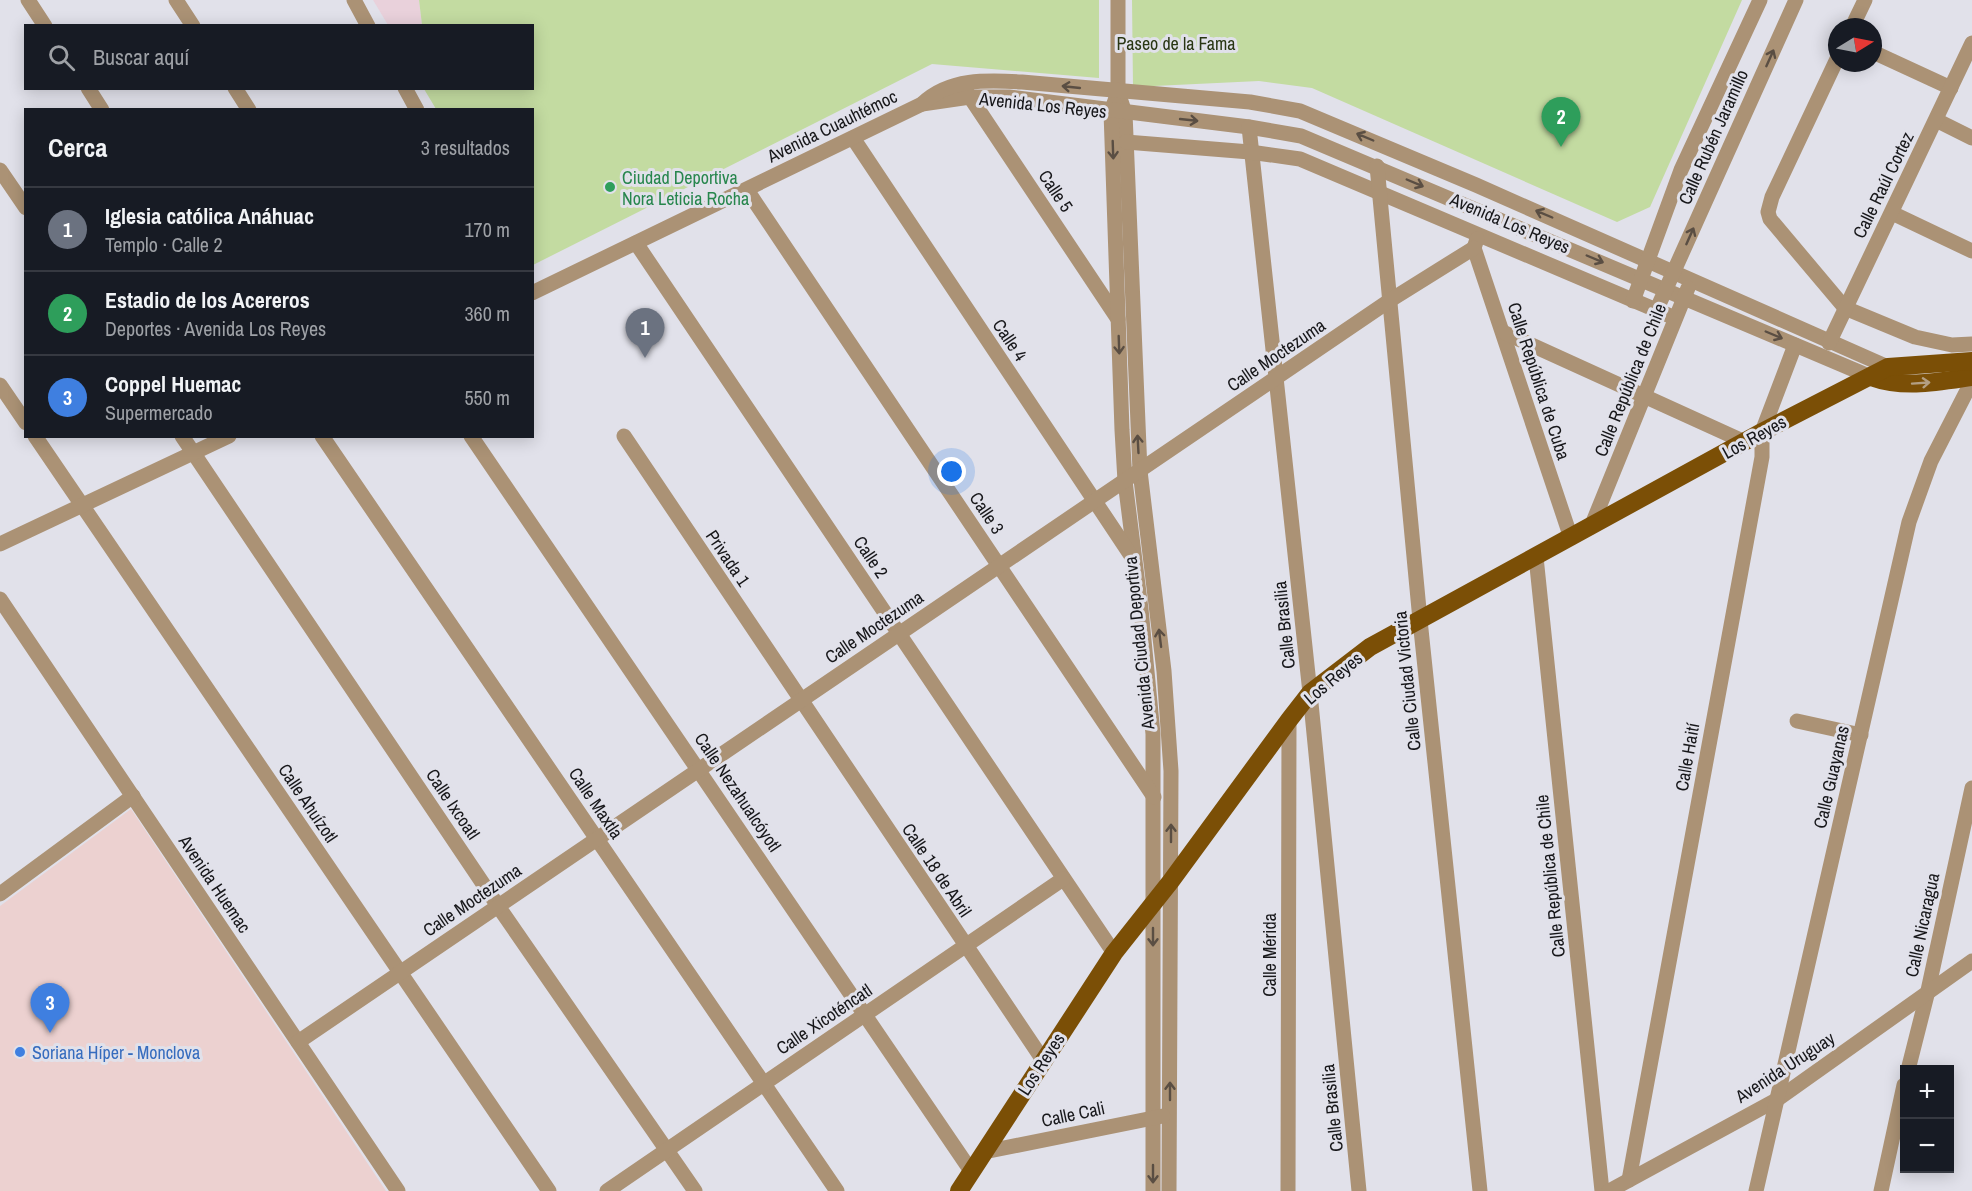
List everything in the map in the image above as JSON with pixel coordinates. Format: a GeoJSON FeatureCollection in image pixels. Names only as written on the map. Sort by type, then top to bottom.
{"type":"FeatureCollection","features":[{"type":"Feature","properties":{"kind":"main road","name":"Avenida Los Reyes"},"geometry":{"type":"LineString","coordinates":[[1888,367],[1972,361]]}},
{"type":"Feature","properties":{"kind":"main road","name":"Los Reyes"},"geometry":{"type":"LineString","coordinates":[[958,1191],[1114,953],[1171,881],[1310,693],[1370,647],[1762,432],[1888,367]]}},
{"type":"Feature","properties":{"kind":"main road","name":"Avenida Los Reyes"},"geometry":{"type":"LineString","coordinates":[[1871,377],[1887,383],[1902,384],[1972,379]]}},
{"type":"Feature","properties":{"kind":"street"},"geometry":{"type":"LineString","coordinates":[[28,0],[44,24]]}},
{"type":"Feature","properties":{"kind":"street"},"geometry":{"type":"LineString","coordinates":[[176,0],[192,24]]}},
{"type":"Feature","properties":{"kind":"street"},"geometry":{"type":"LineString","coordinates":[[354,0],[367,24]]}},
{"type":"Feature","properties":{"kind":"street","name":"Avenida Ciudad Deportiva"},"geometry":{"type":"LineString","coordinates":[[1118,0],[1118,320],[1125,481],[1150,690],[1154,797],[1153,1191]]}},
{"type":"Feature","properties":{"kind":"street","name":"Calle Rubén Jaramillo"},"geometry":{"type":"LineString","coordinates":[[1633,301],[1646,259],[1698,132],[1760,0]]}},
{"type":"Feature","properties":{"kind":"street","name":"Calle Rubén Jaramillo"},"geometry":{"type":"LineString","coordinates":[[1656,311],[1796,0]]}},
{"type":"Feature","properties":{"kind":"street"},"geometry":{"type":"LineString","coordinates":[[1856,18],[1865,0]]}},
{"type":"Feature","properties":{"kind":"street","name":"Calle Raúl Cortez"},"geometry":{"type":"LineString","coordinates":[[1829,343],[1972,43]]}},
{"type":"Feature","properties":{"kind":"street"},"geometry":{"type":"LineString","coordinates":[[1882,56],[1951,88]]}},
{"type":"Feature","properties":{"kind":"street"},"geometry":{"type":"LineString","coordinates":[[1831,72],[1772,197],[1768,212],[1774,225],[1845,308],[1915,337],[1952,345],[1972,344]]}},
{"type":"Feature","properties":{"kind":"street","name":"Avenida Los Reyes"},"geometry":{"type":"LineString","coordinates":[[922,104],[944,89],[986,80],[1250,102],[1299,111],[1326,120],[1646,259],[1829,343],[1888,367]]}},
{"type":"Feature","properties":{"kind":"street","name":"Calle 5"},"geometry":{"type":"LineString","coordinates":[[962,84],[1118,320]]}},
{"type":"Feature","properties":{"kind":"street"},"geometry":{"type":"LineString","coordinates":[[88,90],[101,108]]}},
{"type":"Feature","properties":{"kind":"street"},"geometry":{"type":"LineString","coordinates":[[236,90],[248,108]]}},
{"type":"Feature","properties":{"kind":"street"},"geometry":{"type":"LineString","coordinates":[[406,90],[416,108]]}},
{"type":"Feature","properties":{"kind":"street","name":"Avenida Los Reyes"},"geometry":{"type":"LineString","coordinates":[[922,104],[970,97],[1009,97],[1118,113],[1249,127],[1301,136],[1377,166],[1871,377]]}},
{"type":"Feature","properties":{"kind":"street","name":"Avenida Cuauhtémoc"},"geometry":{"type":"LineString","coordinates":[[534,291],[922,104]]}},
{"type":"Feature","properties":{"kind":"street","name":"Avenida Ciudad Deportiva"},"geometry":{"type":"LineString","coordinates":[[1118,113],[1126,142],[1140,471],[1164,671],[1171,771],[1170,1191]]}},
{"type":"Feature","properties":{"kind":"street"},"geometry":{"type":"LineString","coordinates":[[1936,120],[1972,138]]}},
{"type":"Feature","properties":{"kind":"street","name":"Calle Brasilia"},"geometry":{"type":"LineString","coordinates":[[1249,127],[1310,693],[1359,1191]]}},
{"type":"Feature","properties":{"kind":"street","name":"Calle 4"},"geometry":{"type":"LineString","coordinates":[[852,138],[1136,563]]}},
{"type":"Feature","properties":{"kind":"street"},"geometry":{"type":"LineString","coordinates":[[1126,142],[1250,152],[1300,159],[1378,191],[1476,242],[1675,318]]}},
{"type":"Feature","properties":{"kind":"street","name":"Calle Ciudad Victoria"},"geometry":{"type":"LineString","coordinates":[[1377,166],[1420,620],[1480,1191]]}},
{"type":"Feature","properties":{"kind":"street"},"geometry":{"type":"LineString","coordinates":[[0,170],[24,205]]}},
{"type":"Feature","properties":{"kind":"street","name":"Calle 3"},"geometry":{"type":"LineString","coordinates":[[747,190],[1154,797]]}},
{"type":"Feature","properties":{"kind":"street"},"geometry":{"type":"LineString","coordinates":[[1892,213],[1972,251]]}},
{"type":"Feature","properties":{"kind":"street","name":"Calle Moctezuma"},"geometry":{"type":"LineString","coordinates":[[298,1042],[1476,242]]}},
{"type":"Feature","properties":{"kind":"street","name":"Calle República de Cuba"},"geometry":{"type":"LineString","coordinates":[[1476,242],[1571,538]]}},
{"type":"Feature","properties":{"kind":"street","name":"Calle 2"},"geometry":{"type":"LineString","coordinates":[[636,243],[1114,953]]}},
{"type":"Feature","properties":{"kind":"street","name":"Calle República de Chile"},"geometry":{"type":"LineString","coordinates":[[1591,527],[1692,280]]}},
{"type":"Feature","properties":{"kind":"street"},"geometry":{"type":"LineString","coordinates":[[1503,332],[1744,442]]}},
{"type":"Feature","properties":{"kind":"street","name":"Calle Haití"},"geometry":{"type":"LineString","coordinates":[[1629,1180],[1762,457],[1762,432],[1795,345]]}},
{"type":"Feature","properties":{"kind":"street","name":"Calle Guayanas"},"geometry":{"type":"LineString","coordinates":[[1756,1191],[1909,522],[1931,461],[1972,379]]}},
{"type":"Feature","properties":{"kind":"street"},"geometry":{"type":"LineString","coordinates":[[0,385],[24,420]]}},
{"type":"Feature","properties":{"kind":"street","name":"Privada 1"},"geometry":{"type":"LineString","coordinates":[[624,436],[800,701]]}},
{"type":"Feature","properties":{"kind":"street","name":"Calle Ahuízotl"},"geometry":{"type":"LineString","coordinates":[[36,438],[549,1191]]}},
{"type":"Feature","properties":{"kind":"street","name":"Calle Ixcoatl"},"geometry":{"type":"LineString","coordinates":[[183,438],[498,906],[695,1191]]}},
{"type":"Feature","properties":{"kind":"street"},"geometry":{"type":"LineString","coordinates":[[0,544],[225,438]]}},
{"type":"Feature","properties":{"kind":"street","name":"Calle Maxtla"},"geometry":{"type":"LineString","coordinates":[[322,438],[837,1191]]}},
{"type":"Feature","properties":{"kind":"street","name":"Calle Nezahualcóyotl"},"geometry":{"type":"LineString","coordinates":[[472,438],[971,1171]]}},
{"type":"Feature","properties":{"kind":"street","name":"Calle República de Chile"},"geometry":{"type":"LineString","coordinates":[[1536,557],[1602,1191]]}},
{"type":"Feature","properties":{"kind":"street","name":"Avenida Huemac"},"geometry":{"type":"LineString","coordinates":[[0,599],[398,1191]]}},
{"type":"Feature","properties":{"kind":"street","name":"Calle 18 de Abril"},"geometry":{"type":"LineString","coordinates":[[800,701],[1043,1060]]}},
{"type":"Feature","properties":{"kind":"street","name":"Calle Mérida"},"geometry":{"type":"LineString","coordinates":[[1288,720],[1288,1191]]}},
{"type":"Feature","properties":{"kind":"street"},"geometry":{"type":"LineString","coordinates":[[1797,721],[1861,735]]}},
{"type":"Feature","properties":{"kind":"street","name":"Calle Nicaragua"},"geometry":{"type":"LineString","coordinates":[[1909,1065],[1927,995],[1972,788]]}},
{"type":"Feature","properties":{"kind":"street"},"geometry":{"type":"LineString","coordinates":[[0,894],[133,796]]}},
{"type":"Feature","properties":{"kind":"street","name":"Calle Xicoténcatl"},"geometry":{"type":"LineString","coordinates":[[607,1191],[1063,879]]}},
{"type":"Feature","properties":{"kind":"street","name":"Avenida Uruguay"},"geometry":{"type":"LineString","coordinates":[[1609,1191],[1778,1099],[1972,962]]}},
{"type":"Feature","properties":{"kind":"street"},"geometry":{"type":"LineString","coordinates":[[1881,1191],[1900,1107]]}},
{"type":"Feature","properties":{"kind":"street","name":"Calle Cali"},"geometry":{"type":"LineString","coordinates":[[984,1152],[1170,1115]]}},
{"type":"Feature","properties":{"kind":"shaded area"},"geometry":{"type":"Polygon","coordinates":[[[373,0],[419,0],[422,24],[387,24],[373,0]]]}},
{"type":"Feature","properties":{"kind":"shaded area"},"geometry":{"type":"Polygon","coordinates":[[[131,809],[386,1191],[0,1191],[0,906],[131,809]]]}},
{"type":"Feature","properties":{"kind":"green space","name":"Ciudad Deportiva Nora Leticia Rocha"},"geometry":{"type":"Polygon","coordinates":[[[419,0],[1099,0],[1099,78],[932,64],[534,264],[534,108],[435,108],[425,90],[534,90],[534,24],[422,24],[419,0]]]}},
{"type":"Feature","properties":{"kind":"green space","name":"Paseo de la Fama"},"geometry":{"type":"Polygon","coordinates":[[[1132,0],[1742,0],[1650,207],[1617,222],[1312,88],[1259,81],[1133,87],[1132,0]]]}},
{"type":"Feature","properties":{"kind":"place","name":"Estadio de los Acereros"},"geometry":{"type":"Point","coordinates":[1561,147]}},
{"type":"Feature","properties":{"kind":"place","name":"Ciudad Deportiva Nora Leticia Rocha"},"geometry":{"type":"Point","coordinates":[610,187]}},
{"type":"Feature","properties":{"kind":"place","name":"Iglesia católica Anáhuac"},"geometry":{"type":"Point","coordinates":[645,358]}},
{"type":"Feature","properties":{"kind":"place","name":"Coppel Huemac"},"geometry":{"type":"Point","coordinates":[50,1033]}},
{"type":"Feature","properties":{"kind":"place","name":"Soriana Híper - Monclova"},"geometry":{"type":"Point","coordinates":[20,1052]}}]}
